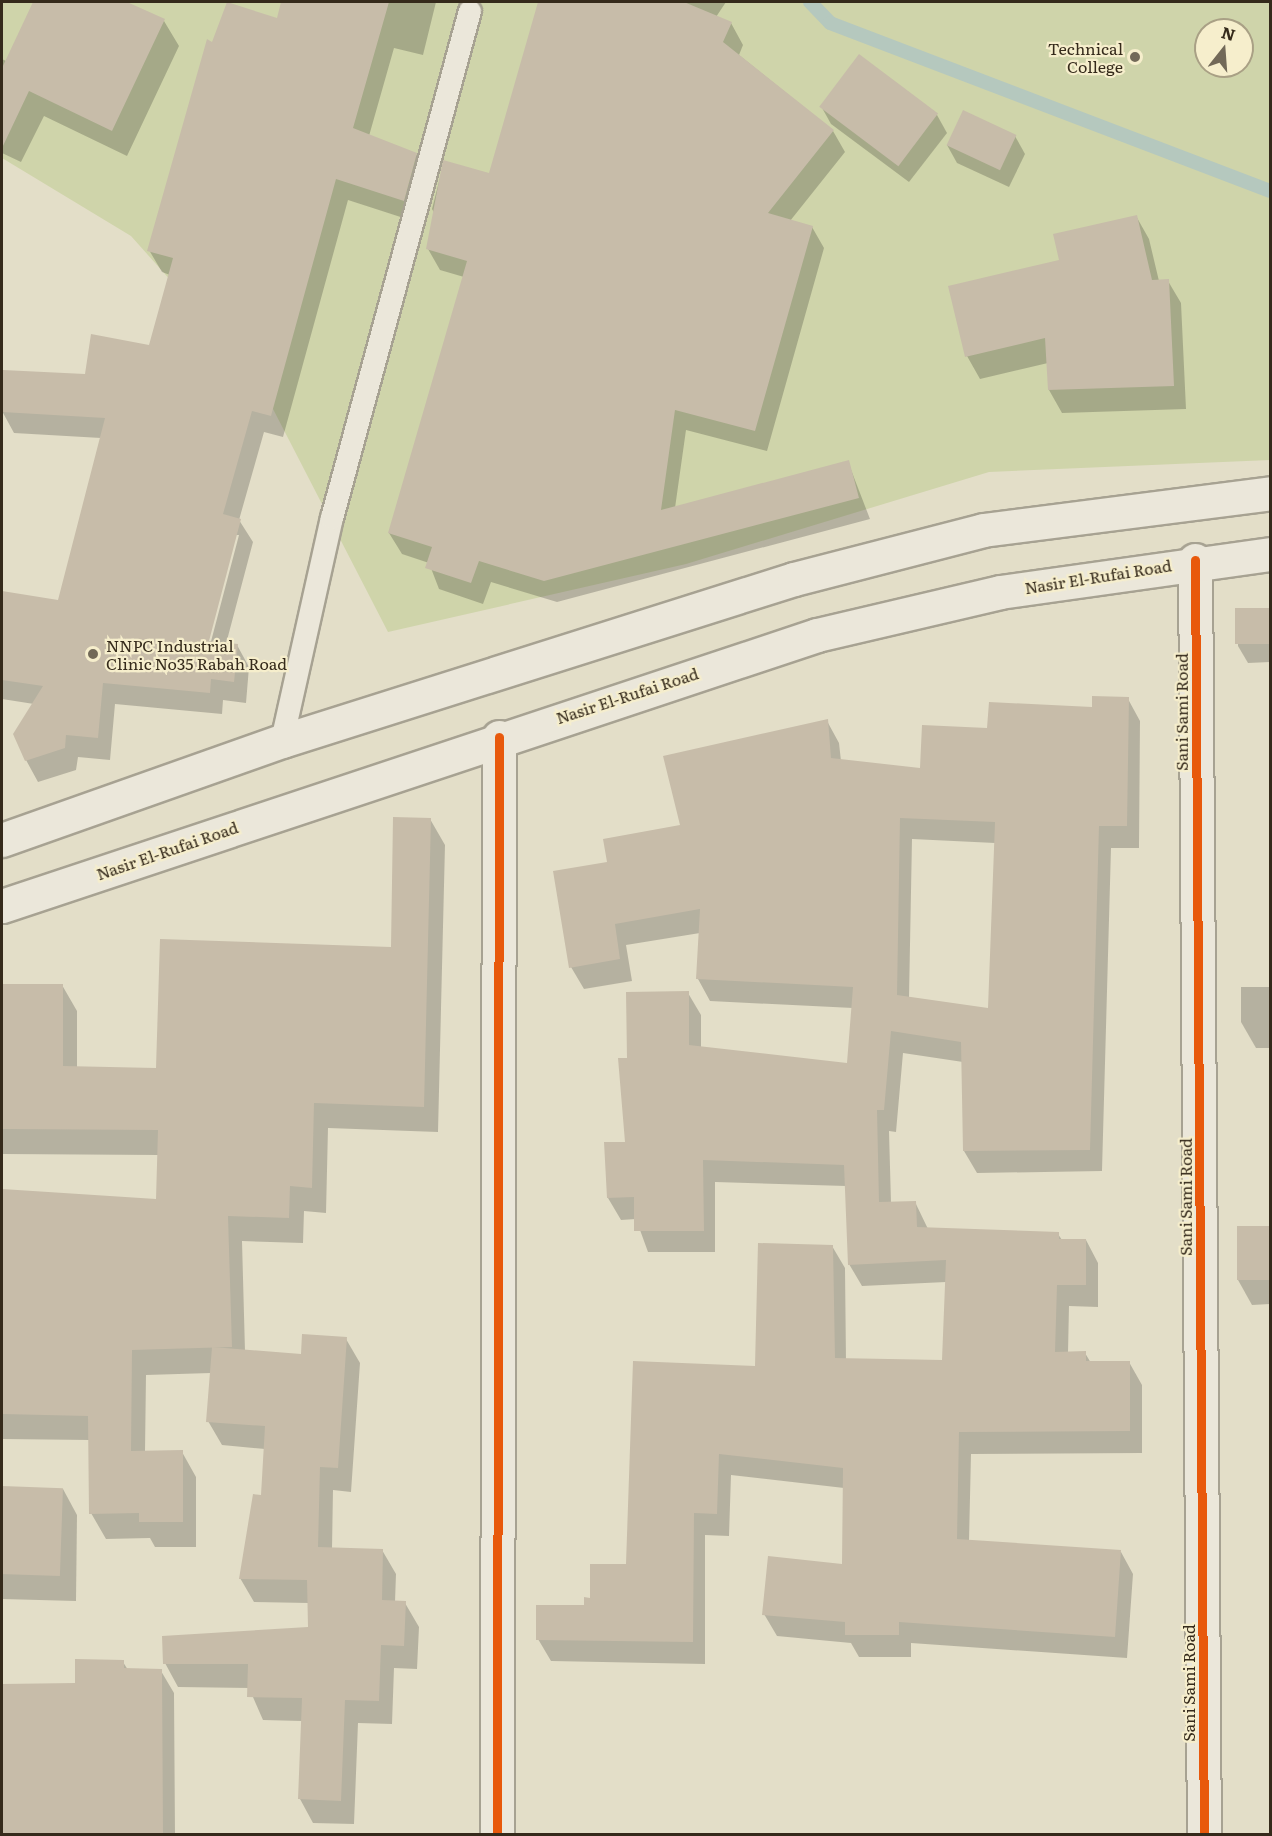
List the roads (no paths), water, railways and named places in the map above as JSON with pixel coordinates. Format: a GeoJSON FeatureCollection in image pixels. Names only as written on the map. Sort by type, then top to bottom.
{"type":"FeatureCollection","features":[{"type":"Feature","properties":{"kind":"main road"},"geometry":{"type":"LineString","coordinates":[[2,840],[282,741],[794,579],[983,530],[1202,498],[1270,493]]}},
{"type":"Feature","properties":{"kind":"main road","name":"Nasir El-Rufai Road"},"geometry":{"type":"LineString","coordinates":[[2,906],[499,737],[817,635],[1000,592],[1195,560],[1270,554]]}},
{"type":"Feature","properties":{"kind":"main road","name":"Sani Sami Road"},"geometry":{"type":"LineString","coordinates":[[1195,560],[1204,1834]]}},
{"type":"Feature","properties":{"kind":"main road"},"geometry":{"type":"LineString","coordinates":[[497,1834],[499,737]]}},
{"type":"Feature","properties":{"kind":"lane"},"geometry":{"type":"LineString","coordinates":[[282,741],[332,518],[470,11]]}},
{"type":"Feature","properties":{"kind":"waterway"},"geometry":{"type":"LineString","coordinates":[[810,2],[830,23],[1270,191]]}},
{"type":"Feature","properties":{"kind":"place","name":"Technical College"},"geometry":{"type":"Point","coordinates":[1135,57]}},
{"type":"Feature","properties":{"kind":"place","name":"NNPC Industrial Clinic No35 Rabah Road"},"geometry":{"type":"Point","coordinates":[93,654]}}]}
